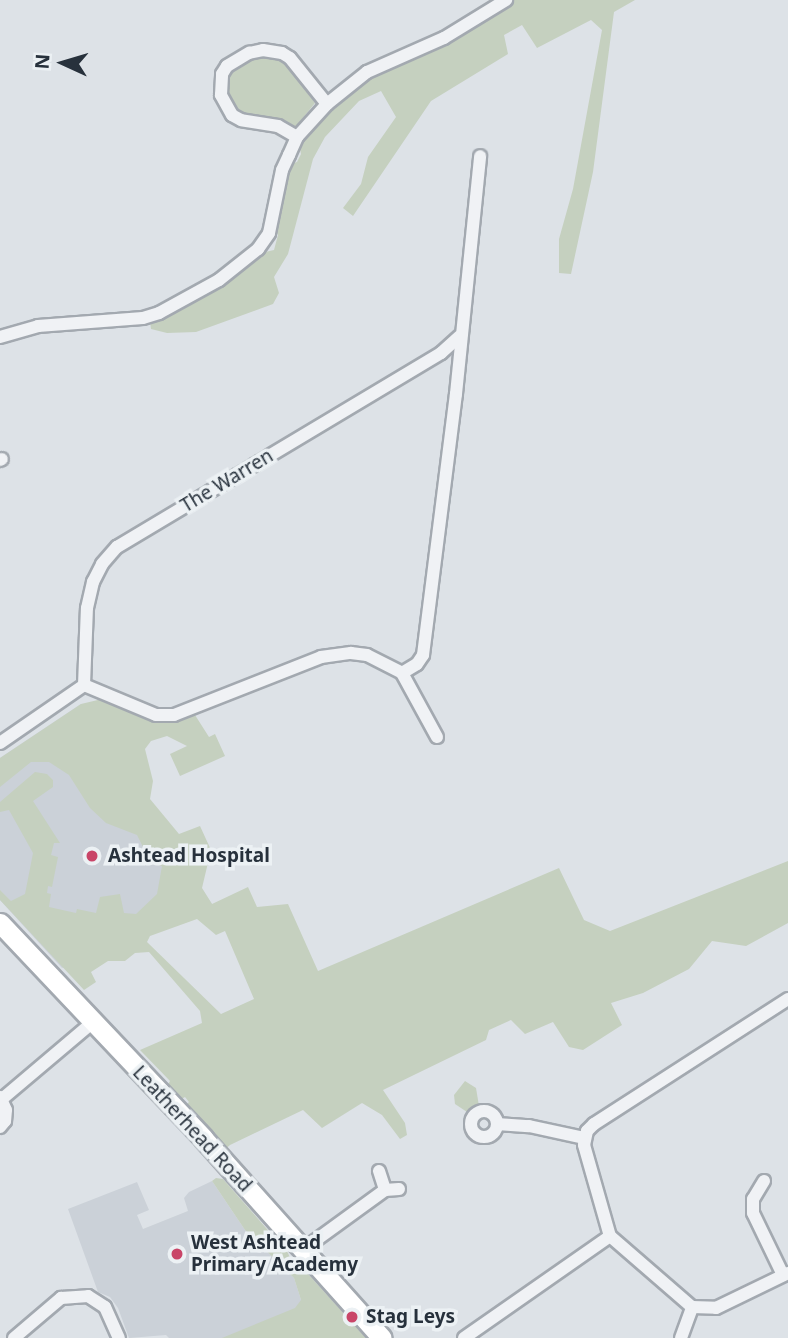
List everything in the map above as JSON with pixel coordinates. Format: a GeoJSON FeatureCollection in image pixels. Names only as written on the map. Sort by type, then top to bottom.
{"type":"FeatureCollection","features":[{"type":"Feature","properties":{"kind":"highway","name":"Leatherhead Road"},"geometry":{"type":"LineString","coordinates":[[0,923],[202,1138],[382,1338]]}},
{"type":"Feature","properties":{"kind":"street"},"geometry":{"type":"LineString","coordinates":[[0,337],[38,327],[143,318],[159,313],[219,280],[258,249],[268,233],[282,170],[297,137],[327,104],[367,72],[444,38],[506,0]]}},
{"type":"Feature","properties":{"kind":"street"},"geometry":{"type":"LineString","coordinates":[[297,137],[278,127],[241,120],[232,115],[221,95],[222,74],[227,66],[249,53],[263,50],[282,53],[290,58],[327,104]]}},
{"type":"Feature","properties":{"kind":"street"},"geometry":{"type":"LineString","coordinates":[[402,673],[417,664],[423,655],[480,156]]}},
{"type":"Feature","properties":{"kind":"street","name":"The Warren"},"geometry":{"type":"LineString","coordinates":[[84,685],[87,607],[93,582],[102,564],[117,547],[441,353],[460,337]]}},
{"type":"Feature","properties":{"kind":"street"},"geometry":{"type":"LineString","coordinates":[[0,743],[84,685],[156,715],[174,715],[336,653],[367,655],[402,673],[437,737]]}},
{"type":"Feature","properties":{"kind":"street"},"geometry":{"type":"LineString","coordinates":[[764,1181],[754,1199],[753,1213],[785,1274],[716,1307],[701,1310],[692,1307],[610,1236],[585,1152],[584,1138],[594,1124],[788,999]]}},
{"type":"Feature","properties":{"kind":"street"},"geometry":{"type":"LineString","coordinates":[[0,1127],[5,1121],[6,1110],[1,1098],[93,1022]]}},
{"type":"Feature","properties":{"kind":"street"},"geometry":{"type":"LineString","coordinates":[[497,1124],[529,1126],[584,1138]]}},
{"type":"Feature","properties":{"kind":"street"},"geometry":{"type":"LineString","coordinates":[[379,1171],[385,1190]]}},
{"type":"Feature","properties":{"kind":"street"},"geometry":{"type":"LineString","coordinates":[[301,1251],[385,1190],[399,1189]]}},
{"type":"Feature","properties":{"kind":"street"},"geometry":{"type":"LineString","coordinates":[[464,1338],[610,1236]]}},
{"type":"Feature","properties":{"kind":"street"},"geometry":{"type":"LineString","coordinates":[[14,1338],[61,1298],[88,1296],[105,1307],[119,1338]]}},
{"type":"Feature","properties":{"kind":"street"},"geometry":{"type":"LineString","coordinates":[[681,1338],[692,1307]]}},
{"type":"Feature","properties":{"kind":"shaded area","name":"Ashtead Hospital"},"geometry":{"type":"Polygon","coordinates":[[[81,704],[212,904],[62,968],[0,900],[0,758],[81,704]]]}},
{"type":"Feature","properties":{"kind":"shaded area","name":"West Ashtead Primary Academy"},"geometry":{"type":"Polygon","coordinates":[[[212,1181],[245,1230],[294,1278],[301,1300],[338,1338],[169,1338],[166,1335],[129,1338],[118,1308],[110,1297],[98,1292],[68,1209],[137,1182],[149,1210],[137,1215],[143,1229],[188,1211],[184,1198],[189,1192],[212,1181]]]}},
{"type":"Feature","properties":{"kind":"green space"},"geometry":{"type":"Polygon","coordinates":[[[513,0],[635,0],[614,12],[593,172],[571,274],[559,273],[559,239],[573,189],[602,30],[591,20],[537,48],[522,25],[504,35],[508,54],[431,101],[353,216],[343,208],[361,184],[368,157],[396,117],[381,91],[359,101],[325,137],[313,159],[288,254],[274,277],[279,293],[273,304],[196,332],[167,333],[151,329],[150,321],[189,305],[233,277],[261,253],[274,250],[278,235],[274,229],[288,165],[297,162],[301,154],[299,144],[331,104],[360,81],[449,41],[513,0]]]}},
{"type":"Feature","properties":{"kind":"green space"},"geometry":{"type":"Polygon","coordinates":[[[247,56],[281,57],[315,103],[294,129],[237,113],[226,99],[228,70],[247,56]]]}},
{"type":"Feature","properties":{"kind":"green space"},"geometry":{"type":"Polygon","coordinates":[[[102,699],[161,722],[195,715],[209,737],[215,734],[225,756],[180,776],[170,754],[187,746],[167,736],[151,741],[145,749],[153,781],[150,799],[179,834],[200,826],[211,850],[202,888],[212,904],[248,887],[257,907],[288,904],[318,971],[559,868],[584,920],[610,931],[788,861],[788,923],[746,946],[712,941],[689,969],[643,993],[611,1003],[622,1025],[583,1050],[569,1047],[553,1022],[525,1034],[511,1020],[489,1030],[486,1040],[383,1090],[405,1123],[407,1135],[400,1139],[382,1115],[362,1103],[322,1128],[303,1110],[230,1145],[223,1151],[184,1107],[189,1102],[185,1097],[176,1102],[165,1089],[170,1081],[140,1050],[202,1023],[200,1011],[149,952],[135,953],[125,961],[108,961],[91,972],[96,982],[84,990],[0,900],[0,890],[11,901],[25,894],[33,853],[9,810],[0,812],[0,802],[35,772],[47,774],[53,780],[53,787],[33,801],[60,843],[54,843],[51,855],[58,857],[52,887],[48,886],[47,893],[51,894],[49,907],[76,913],[77,909],[96,913],[100,897],[120,894],[124,913],[136,914],[157,894],[162,866],[146,863],[144,849],[137,835],[106,823],[90,808],[69,775],[49,762],[31,762],[0,787],[0,758],[81,704],[102,699]],[[197,919],[150,936],[147,942],[221,1014],[254,999],[225,931],[216,935],[197,919]]]}},
{"type":"Feature","properties":{"kind":"green space"},"geometry":{"type":"Polygon","coordinates":[[[465,1081],[476,1088],[479,1106],[476,1110],[467,1112],[455,1104],[454,1095],[465,1081]]]}},
{"type":"Feature","properties":{"kind":"green space"},"geometry":{"type":"Polygon","coordinates":[[[216,1178],[223,1179],[290,1258],[298,1263],[366,1338],[222,1338],[295,1308],[301,1300],[294,1278],[245,1230],[212,1181],[216,1178]]]}},
{"type":"Feature","properties":{"kind":"place","name":"Ashtead Hospital"},"geometry":{"type":"Point","coordinates":[92,856]}},
{"type":"Feature","properties":{"kind":"place","name":"West Ashtead Primary Academy"},"geometry":{"type":"Point","coordinates":[177,1254]}},
{"type":"Feature","properties":{"kind":"place","name":"Stag Leys"},"geometry":{"type":"Point","coordinates":[352,1317]}}]}
